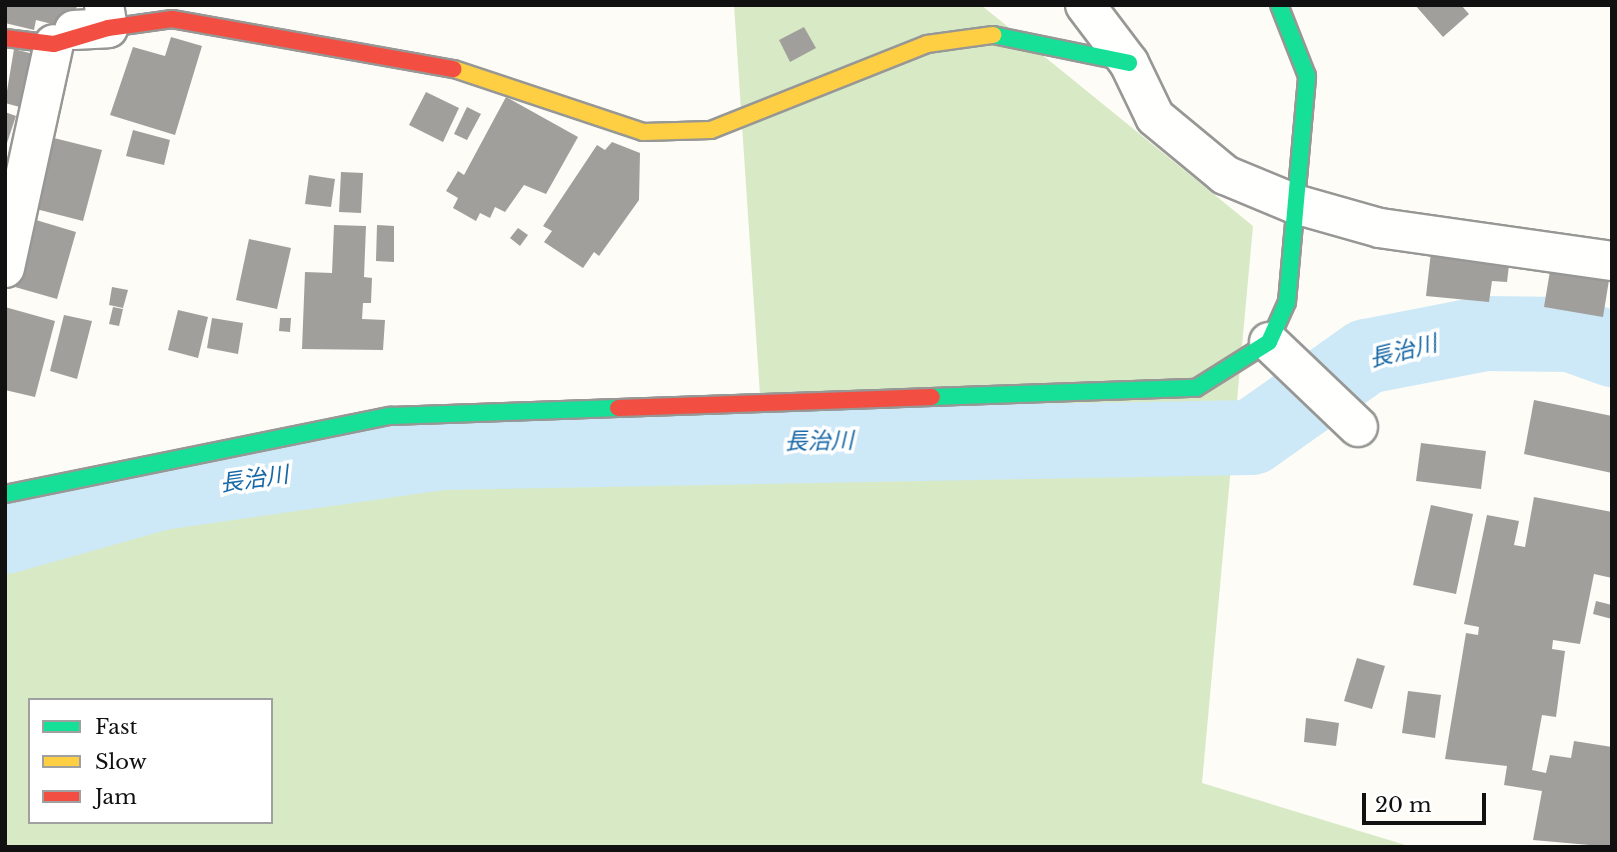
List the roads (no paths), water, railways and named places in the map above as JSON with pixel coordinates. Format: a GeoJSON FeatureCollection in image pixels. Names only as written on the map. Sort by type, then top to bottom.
{"type":"FeatureCollection","features":[{"type":"Feature","properties":{"kind":"street"},"geometry":{"type":"LineString","coordinates":[[1085,5],[1129,63],[1155,117],[1225,175],[1294,204],[1380,229],[1612,261]]}},
{"type":"Feature","properties":{"kind":"street"},"geometry":{"type":"LineString","coordinates":[[5,494],[390,416],[1196,388],[1269,342],[1287,302],[1307,76],[1279,5]]}},
{"type":"Feature","properties":{"kind":"street"},"geometry":{"type":"LineString","coordinates":[[5,36],[106,17],[172,19],[456,69],[643,132],[711,130],[927,44],[1004,33],[1129,63]]}},
{"type":"Feature","properties":{"kind":"street"},"geometry":{"type":"LineString","coordinates":[[5,36],[54,44],[106,17]]}},
{"type":"Feature","properties":{"kind":"street"},"geometry":{"type":"LineString","coordinates":[[5,268],[54,44]]}},
{"type":"Feature","properties":{"kind":"street"},"geometry":{"type":"LineString","coordinates":[[1269,342],[1358,427]]}},
{"type":"Feature","properties":{"kind":"waterway","name":"長治川"},"geometry":{"type":"LineString","coordinates":[[5,536],[160,492],[440,452],[1251,437],[1366,356],[1484,333],[1570,334],[1612,349]]}}]}
